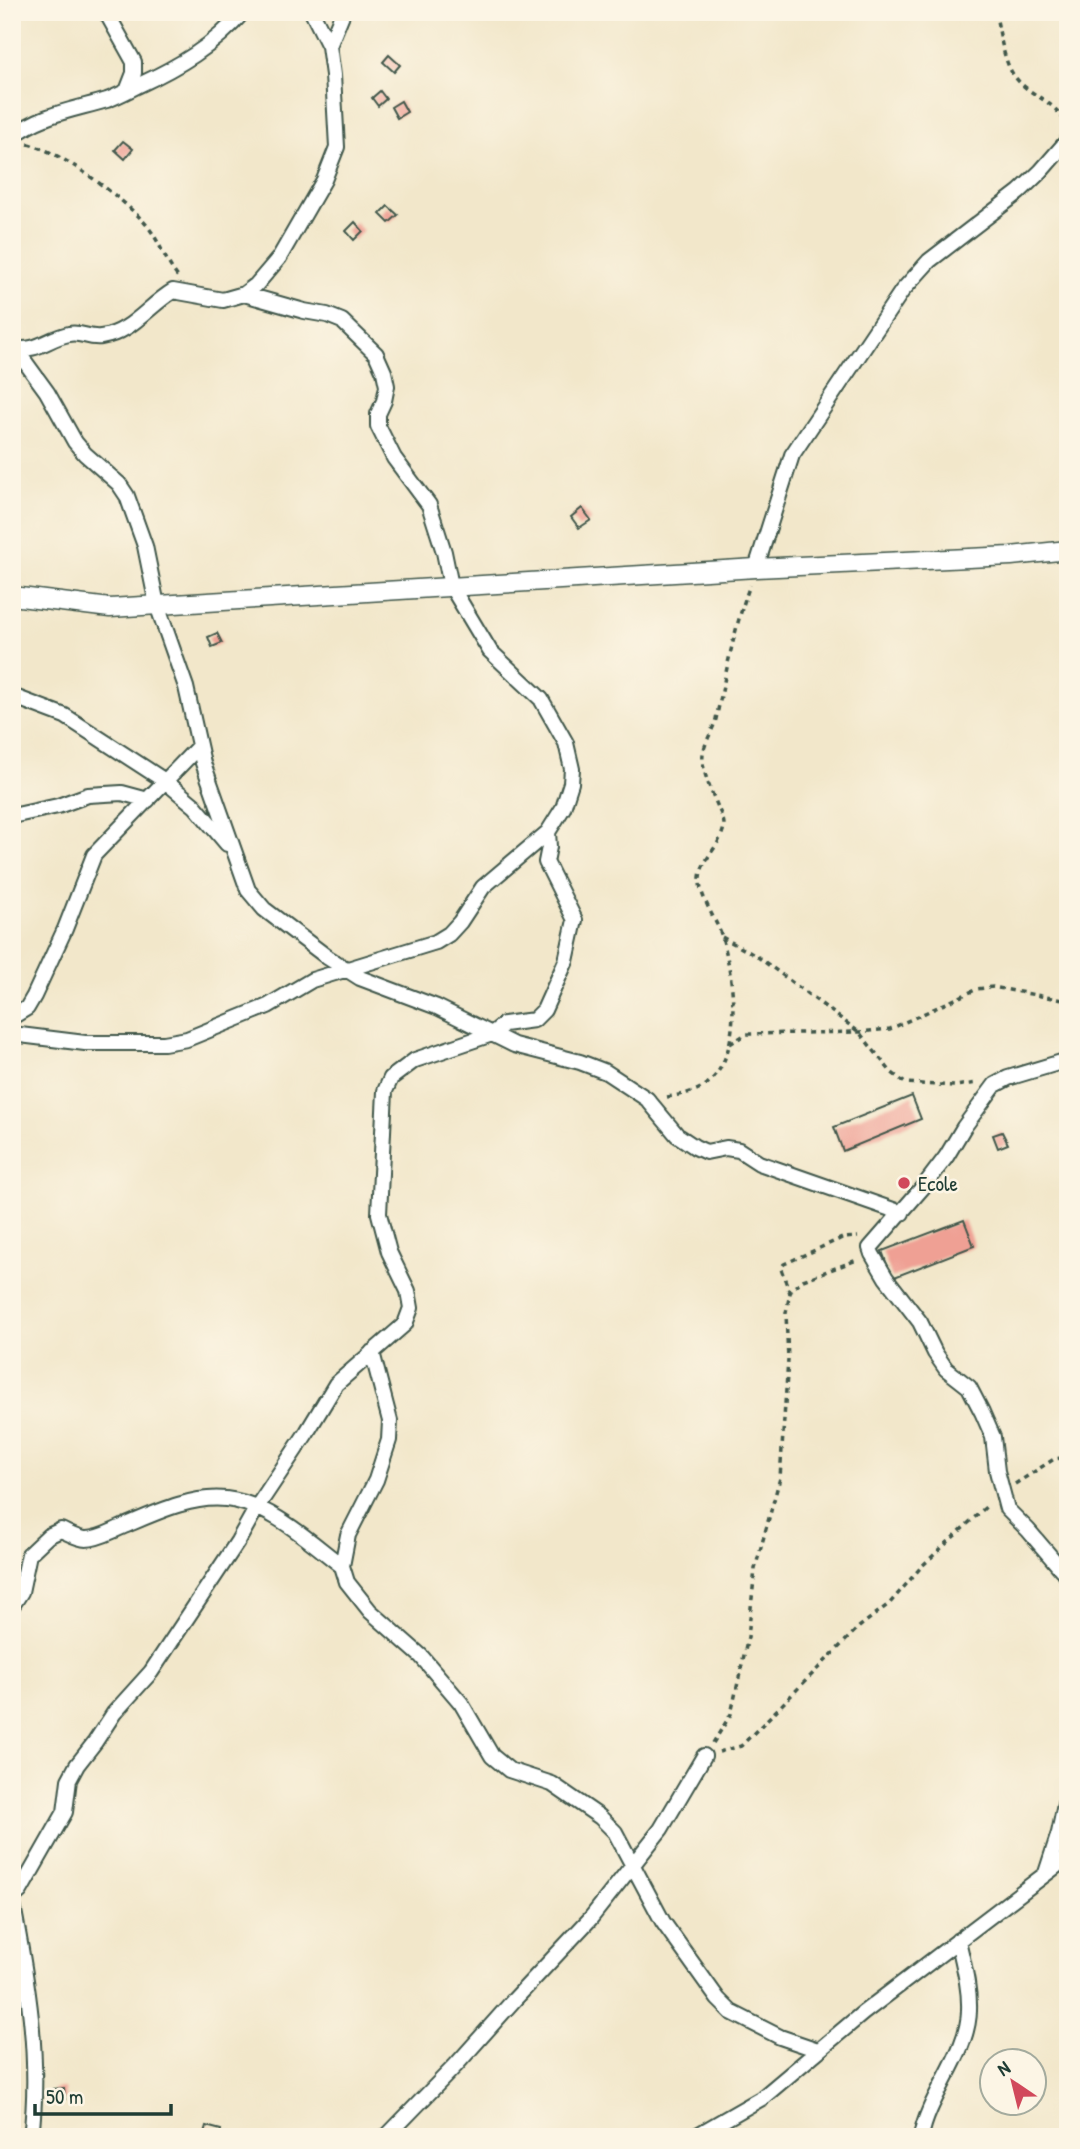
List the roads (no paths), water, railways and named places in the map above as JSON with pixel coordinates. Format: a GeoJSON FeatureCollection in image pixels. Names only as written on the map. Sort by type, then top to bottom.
{"type":"FeatureCollection","features":[{"type":"Feature","properties":{"kind":"street"},"geometry":{"type":"LineString","coordinates":[[106,12],[134,62],[134,73],[127,91]]}},
{"type":"Feature","properties":{"kind":"street"},"geometry":{"type":"LineString","coordinates":[[19,140],[26,125],[50,115],[110,99],[171,70],[227,31],[243,12]]}},
{"type":"Feature","properties":{"kind":"street"},"geometry":{"type":"LineString","coordinates":[[13,345],[37,347],[67,334],[78,333],[92,338],[113,334],[130,325],[173,291],[223,300],[244,294],[256,285],[279,258],[297,230],[324,180],[337,147],[329,46],[312,12]]}},
{"type":"Feature","properties":{"kind":"street"},"geometry":{"type":"LineString","coordinates":[[329,46],[342,12]]}},
{"type":"Feature","properties":{"kind":"street"},"geometry":{"type":"LineString","coordinates":[[756,568],[792,455],[902,291],[929,261],[1019,192],[1068,140]]}},
{"type":"Feature","properties":{"kind":"street"},"geometry":{"type":"LineString","coordinates":[[12,1034],[85,1043],[164,1043],[187,1039],[268,1006],[312,980],[436,942],[449,934],[460,922],[483,887],[548,832],[563,808],[571,783],[572,769],[566,743],[541,699],[490,651],[451,586],[444,552],[429,505],[394,458],[378,426],[378,414],[387,386],[376,354],[342,321],[244,294]]}},
{"type":"Feature","properties":{"kind":"street"},"geometry":{"type":"LineString","coordinates":[[13,345],[47,392],[75,442],[119,484],[127,496],[145,546],[157,605],[186,687],[199,746],[232,850],[248,890],[264,909],[360,978],[437,1007],[514,1045],[580,1062],[606,1072],[647,1100],[677,1135],[695,1147],[706,1152],[726,1148],[739,1150],[758,1163],[902,1213]]}},
{"type":"Feature","properties":{"kind":"street"},"geometry":{"type":"LineString","coordinates":[[12,596],[95,608],[756,568],[1011,556],[1068,550]]}},
{"type":"Feature","properties":{"kind":"street"},"geometry":{"type":"LineString","coordinates":[[12,696],[65,716],[164,781],[195,806],[232,850]]}},
{"type":"Feature","properties":{"kind":"street"},"geometry":{"type":"LineString","coordinates":[[12,1017],[27,1007],[34,996],[65,929],[94,855],[199,746]]}},
{"type":"Feature","properties":{"kind":"street"},"geometry":{"type":"LineString","coordinates":[[12,816],[58,806],[88,795],[122,793],[148,800]]}},
{"type":"Feature","properties":{"kind":"street"},"geometry":{"type":"LineString","coordinates":[[31,2137],[35,2107],[28,1986],[12,1899],[20,1891],[65,1812],[69,1780],[77,1765],[114,1713],[151,1672],[336,1384],[405,1324],[411,1308],[408,1291],[389,1252],[379,1214],[385,1091],[391,1078],[415,1060],[492,1034],[504,1024],[534,1020],[544,1010],[566,961],[575,920],[546,862],[548,832]]}},
{"type":"Feature","properties":{"kind":"street"},"geometry":{"type":"LineString","coordinates":[[1068,1060],[1008,1078],[995,1086],[964,1127],[946,1157],[872,1249],[886,1278],[920,1322],[940,1361],[969,1387],[993,1437],[997,1471],[1007,1509],[1068,1577]]}},
{"type":"Feature","properties":{"kind":"street"},"geometry":{"type":"LineString","coordinates":[[372,1352],[390,1421],[388,1440],[376,1480],[348,1535],[342,1566],[347,1582],[370,1611],[421,1656],[461,1703],[492,1756],[509,1770],[552,1784],[600,1817],[615,1832],[663,1922],[724,2006],[780,2038],[818,2049]]}},
{"type":"Feature","properties":{"kind":"street"},"geometry":{"type":"LineString","coordinates":[[12,1606],[21,1592],[29,1553],[48,1536],[61,1530],[86,1539],[193,1501],[225,1499],[257,1507],[342,1566]]}},
{"type":"Feature","properties":{"kind":"street"},"geometry":{"type":"LineString","coordinates":[[386,2137],[456,2065],[619,1885],[661,1829],[704,1756]]}},
{"type":"Feature","properties":{"kind":"street"},"geometry":{"type":"LineString","coordinates":[[1046,1873],[1059,1833],[1068,1790]]}},
{"type":"Feature","properties":{"kind":"street"},"geometry":{"type":"LineString","coordinates":[[694,2137],[762,2098],[818,2049],[1068,1857]]}},
{"type":"Feature","properties":{"kind":"street"},"geometry":{"type":"LineString","coordinates":[[920,2137],[965,2034],[970,2011],[958,1940]]}},
{"type":"Feature","properties":{"kind":"place","name":"Ecole"},"geometry":{"type":"Point","coordinates":[904,1183]}}]}
